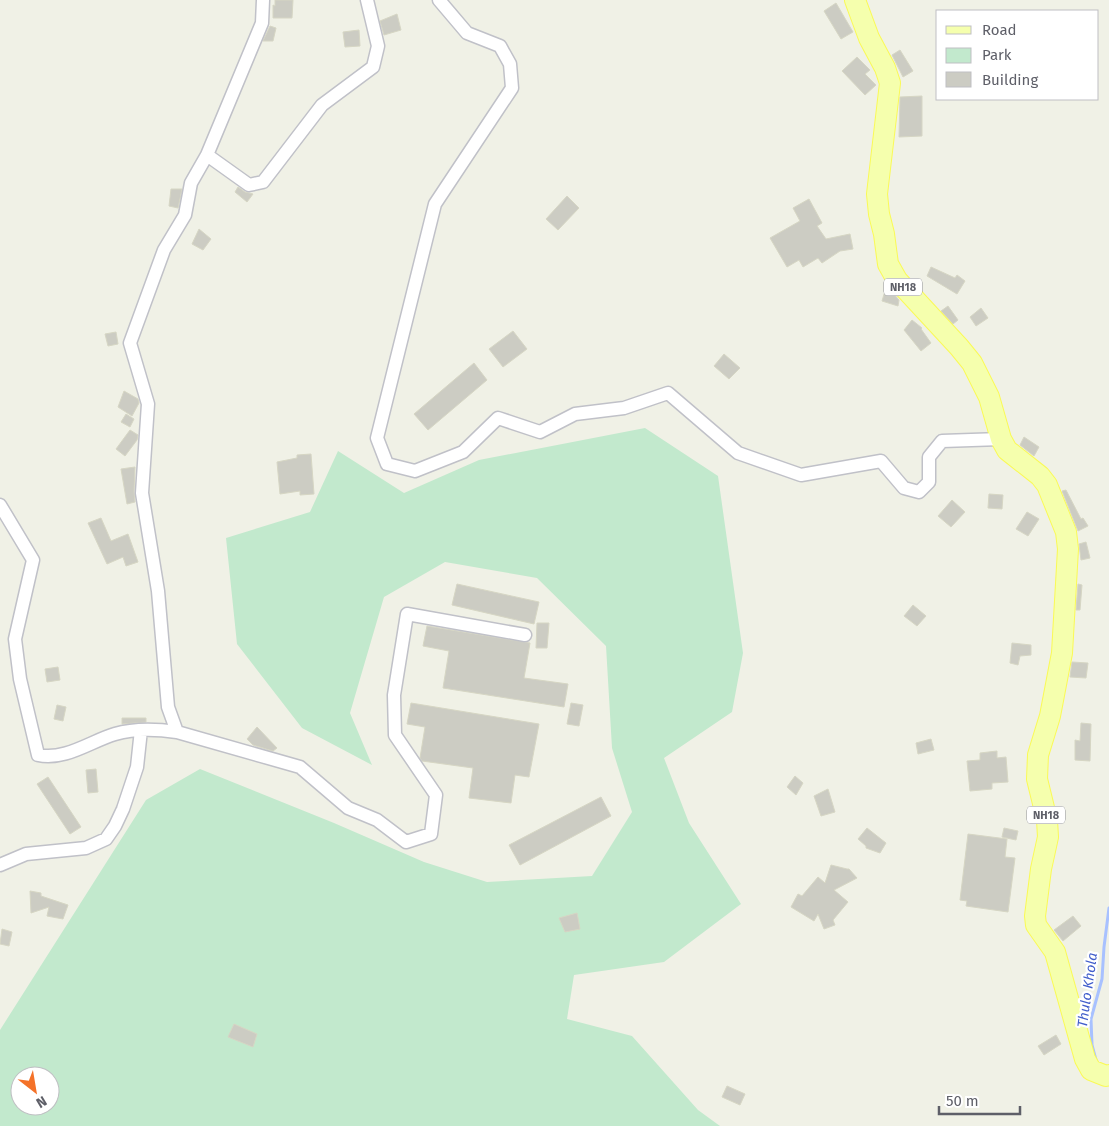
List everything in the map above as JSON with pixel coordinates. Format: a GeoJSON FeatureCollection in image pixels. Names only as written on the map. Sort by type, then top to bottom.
{"type":"FeatureCollection","features":[{"type":"Feature","properties":{"kind":"main road","name":"NH18"},"geometry":{"type":"LineString","coordinates":[[855,0],[869,38],[885,68],[890,83],[878,194],[879,214],[888,264],[897,280],[959,347],[978,373],[989,397],[1001,439],[1007,450],[1040,476],[1047,485],[1066,532],[1068,549],[1062,652],[1050,716],[1038,755],[1037,779],[1047,820],[1048,837],[1041,869],[1035,916],[1036,925],[1055,952],[1085,1059],[1090,1070],[1106,1076],[1109,1075]]}},
{"type":"Feature","properties":{"kind":"street"},"geometry":{"type":"LineString","coordinates":[[177,732],[168,707],[158,591],[142,493],[148,404],[130,343],[164,250],[185,215],[191,183],[207,155],[262,23],[264,0]]}},
{"type":"Feature","properties":{"kind":"street"},"geometry":{"type":"LineString","coordinates":[[207,155],[249,185],[263,182],[322,105],[373,67],[378,46],[367,0]]}},
{"type":"Feature","properties":{"kind":"street"},"geometry":{"type":"LineString","coordinates":[[439,0],[467,33],[500,46],[510,64],[512,88],[435,204],[377,438],[387,464],[415,471],[463,452],[498,418],[540,432],[575,414],[624,408],[668,393],[738,453],[801,475],[881,462],[904,488],[919,492],[929,482],[929,457],[942,441],[1001,439]]}},
{"type":"Feature","properties":{"kind":"street"},"geometry":{"type":"LineString","coordinates":[[0,505],[33,560],[15,639],[20,679],[38,755],[45,757],[69,752],[116,734],[142,730],[177,732],[300,767],[348,808],[377,820],[406,842],[431,834],[436,795],[395,735],[394,695],[407,614],[526,635]]}},
{"type":"Feature","properties":{"kind":"street"},"geometry":{"type":"LineString","coordinates":[[0,865],[26,854],[86,848],[106,838],[115,826],[123,809],[134,776],[142,730]]}},
{"type":"Feature","properties":{"kind":"green space"},"geometry":{"type":"Polygon","coordinates":[[[645,428],[718,476],[743,653],[732,712],[664,758],[689,823],[741,904],[664,962],[574,975],[567,1019],[632,1036],[698,1110],[720,1126],[0,1126],[0,1030],[146,800],[200,769],[334,823],[424,862],[487,882],[592,876],[632,812],[612,748],[606,646],[537,578],[445,562],[384,597],[350,713],[372,765],[302,728],[237,644],[226,538],[310,512],[338,451],[404,493],[479,460],[645,428]]]}},
{"type":"Feature","properties":{"kind":"building"},"geometry":{"type":"Polygon","coordinates":[[[275,0],[293,0],[292,18],[273,18],[275,0]]]}},
{"type":"Feature","properties":{"kind":"building"},"geometry":{"type":"Polygon","coordinates":[[[836,3],[853,32],[841,39],[824,11],[836,3]]]}},
{"type":"Feature","properties":{"kind":"building"},"geometry":{"type":"Polygon","coordinates":[[[397,14],[401,30],[384,35],[380,21],[397,14]]]}},
{"type":"Feature","properties":{"kind":"building"},"geometry":{"type":"Polygon","coordinates":[[[270,26],[276,28],[273,41],[263,41],[270,26]]]}},
{"type":"Feature","properties":{"kind":"building"},"geometry":{"type":"Polygon","coordinates":[[[359,30],[360,46],[345,47],[343,32],[359,30]]]}},
{"type":"Feature","properties":{"kind":"building"},"geometry":{"type":"Polygon","coordinates":[[[900,50],[913,71],[903,77],[892,55],[900,50]]]}},
{"type":"Feature","properties":{"kind":"building"},"geometry":{"type":"Polygon","coordinates":[[[857,57],[870,70],[865,74],[876,85],[865,95],[842,71],[857,57]]]}},
{"type":"Feature","properties":{"kind":"building"},"geometry":{"type":"Polygon","coordinates":[[[922,96],[922,136],[899,137],[900,97],[922,96]]]}},
{"type":"Feature","properties":{"kind":"building"},"geometry":{"type":"Polygon","coordinates":[[[238,187],[245,192],[253,194],[247,202],[235,192],[238,187]]]}},
{"type":"Feature","properties":{"kind":"building"},"geometry":{"type":"Polygon","coordinates":[[[171,189],[182,189],[178,208],[169,206],[171,189]]]}},
{"type":"Feature","properties":{"kind":"building"},"geometry":{"type":"Polygon","coordinates":[[[567,196],[579,208],[558,230],[546,219],[567,196]]]}},
{"type":"Feature","properties":{"kind":"building"},"geometry":{"type":"Polygon","coordinates":[[[809,199],[822,223],[817,226],[826,239],[850,234],[853,249],[840,251],[822,263],[818,258],[803,267],[799,260],[787,267],[770,238],[800,221],[793,208],[809,199]]]}},
{"type":"Feature","properties":{"kind":"building"},"geometry":{"type":"Polygon","coordinates":[[[199,229],[211,239],[203,250],[192,244],[199,229]]]}},
{"type":"Feature","properties":{"kind":"building"},"geometry":{"type":"Polygon","coordinates":[[[931,267],[955,278],[957,275],[965,281],[957,294],[927,276],[931,267]]]}},
{"type":"Feature","properties":{"kind":"building"},"geometry":{"type":"Polygon","coordinates":[[[885,291],[893,293],[899,300],[898,306],[882,301],[885,291]]]}},
{"type":"Feature","properties":{"kind":"building"},"geometry":{"type":"Polygon","coordinates":[[[948,306],[958,320],[953,324],[941,311],[948,306]]]}},
{"type":"Feature","properties":{"kind":"building"},"geometry":{"type":"Polygon","coordinates":[[[981,308],[988,318],[976,326],[970,317],[981,308]]]}},
{"type":"Feature","properties":{"kind":"building"},"geometry":{"type":"Polygon","coordinates":[[[912,320],[922,328],[931,343],[921,351],[904,330],[912,320]]]}},
{"type":"Feature","properties":{"kind":"building"},"geometry":{"type":"Polygon","coordinates":[[[513,331],[527,349],[503,367],[489,349],[513,331]]]}},
{"type":"Feature","properties":{"kind":"building"},"geometry":{"type":"Polygon","coordinates":[[[116,332],[118,344],[108,346],[105,334],[116,332]]]}},
{"type":"Feature","properties":{"kind":"building"},"geometry":{"type":"Polygon","coordinates":[[[724,354],[740,368],[729,379],[714,366],[724,354]]]}},
{"type":"Feature","properties":{"kind":"building"},"geometry":{"type":"Polygon","coordinates":[[[474,363],[487,380],[428,430],[414,414],[474,363]]]}},
{"type":"Feature","properties":{"kind":"building"},"geometry":{"type":"Polygon","coordinates":[[[124,391],[138,399],[139,403],[132,416],[118,407],[124,391]]]}},
{"type":"Feature","properties":{"kind":"building"},"geometry":{"type":"Polygon","coordinates":[[[126,414],[134,419],[130,427],[121,422],[126,414]]]}},
{"type":"Feature","properties":{"kind":"building"},"geometry":{"type":"Polygon","coordinates":[[[130,430],[138,435],[137,440],[125,456],[116,449],[130,430]]]}},
{"type":"Feature","properties":{"kind":"building"},"geometry":{"type":"Polygon","coordinates":[[[1024,437],[1039,447],[1034,456],[1020,445],[1024,437]]]}},
{"type":"Feature","properties":{"kind":"building"},"geometry":{"type":"Polygon","coordinates":[[[311,454],[314,494],[300,495],[300,491],[280,494],[277,462],[297,458],[297,455],[311,454]]]}},
{"type":"Feature","properties":{"kind":"building"},"geometry":{"type":"Polygon","coordinates":[[[135,467],[135,502],[127,504],[121,469],[135,467]]]}},
{"type":"Feature","properties":{"kind":"building"},"geometry":{"type":"Polygon","coordinates":[[[1066,490],[1081,519],[1083,518],[1088,526],[1078,531],[1062,491],[1066,490]]]}},
{"type":"Feature","properties":{"kind":"building"},"geometry":{"type":"Polygon","coordinates":[[[989,494],[1003,495],[1002,509],[988,508],[989,494]]]}},
{"type":"Feature","properties":{"kind":"building"},"geometry":{"type":"Polygon","coordinates":[[[952,500],[965,512],[951,527],[938,516],[952,500]]]}},
{"type":"Feature","properties":{"kind":"building"},"geometry":{"type":"Polygon","coordinates":[[[1027,512],[1039,519],[1028,536],[1016,529],[1027,512]]]}},
{"type":"Feature","properties":{"kind":"building"},"geometry":{"type":"Polygon","coordinates":[[[101,518],[111,541],[128,534],[138,562],[126,566],[123,557],[107,564],[88,523],[101,518]]]}},
{"type":"Feature","properties":{"kind":"building"},"geometry":{"type":"Polygon","coordinates":[[[1086,542],[1090,558],[1081,560],[1079,544],[1086,542]]]}},
{"type":"Feature","properties":{"kind":"building"},"geometry":{"type":"Polygon","coordinates":[[[457,584],[539,602],[534,624],[452,605],[457,584]]]}},
{"type":"Feature","properties":{"kind":"building"},"geometry":{"type":"Polygon","coordinates":[[[1078,584],[1082,585],[1080,610],[1076,610],[1078,584]]]}},
{"type":"Feature","properties":{"kind":"building"},"geometry":{"type":"Polygon","coordinates":[[[913,605],[926,616],[917,626],[904,616],[913,605]]]}},
{"type":"Feature","properties":{"kind":"building"},"geometry":{"type":"Polygon","coordinates":[[[537,623],[549,623],[547,648],[536,648],[537,623]]]}},
{"type":"Feature","properties":{"kind":"building"},"geometry":{"type":"Polygon","coordinates":[[[427,626],[530,643],[524,678],[568,684],[564,707],[443,688],[449,651],[423,646],[427,626]]]}},
{"type":"Feature","properties":{"kind":"building"},"geometry":{"type":"Polygon","coordinates":[[[1012,643],[1031,645],[1031,655],[1020,656],[1018,665],[1010,663],[1012,643]]]}},
{"type":"Feature","properties":{"kind":"building"},"geometry":{"type":"Polygon","coordinates":[[[1072,662],[1088,663],[1086,678],[1070,677],[1072,662]]]}},
{"type":"Feature","properties":{"kind":"building"},"geometry":{"type":"Polygon","coordinates":[[[58,667],[60,680],[47,682],[45,669],[58,667]]]}},
{"type":"Feature","properties":{"kind":"building"},"geometry":{"type":"Polygon","coordinates":[[[411,703],[539,724],[529,777],[515,775],[511,803],[469,798],[473,768],[422,761],[420,758],[425,727],[407,724],[411,703]]]}},
{"type":"Feature","properties":{"kind":"building"},"geometry":{"type":"Polygon","coordinates":[[[571,703],[583,705],[579,726],[567,724],[571,703]]]}},
{"type":"Feature","properties":{"kind":"building"},"geometry":{"type":"Polygon","coordinates":[[[57,705],[66,707],[63,721],[54,719],[57,705]]]}},
{"type":"Feature","properties":{"kind":"building"},"geometry":{"type":"Polygon","coordinates":[[[122,718],[146,718],[146,722],[122,724],[122,718]]]}},
{"type":"Feature","properties":{"kind":"building"},"geometry":{"type":"Polygon","coordinates":[[[1081,723],[1091,724],[1090,761],[1075,760],[1075,740],[1080,741],[1081,723]]]}},
{"type":"Feature","properties":{"kind":"building"},"geometry":{"type":"Polygon","coordinates":[[[257,727],[277,748],[273,751],[253,745],[247,739],[257,727]]]}},
{"type":"Feature","properties":{"kind":"building"},"geometry":{"type":"Polygon","coordinates":[[[931,739],[934,750],[918,754],[916,743],[931,739]]]}},
{"type":"Feature","properties":{"kind":"building"},"geometry":{"type":"Polygon","coordinates":[[[997,751],[997,758],[1006,757],[1008,782],[992,783],[992,789],[970,791],[967,761],[980,760],[980,753],[997,751]]]}},
{"type":"Feature","properties":{"kind":"building"},"geometry":{"type":"Polygon","coordinates":[[[96,769],[98,792],[88,793],[86,770],[96,769]]]}},
{"type":"Feature","properties":{"kind":"building"},"geometry":{"type":"Polygon","coordinates":[[[795,776],[803,783],[796,795],[787,787],[795,776]]]}},
{"type":"Feature","properties":{"kind":"building"},"geometry":{"type":"Polygon","coordinates":[[[48,777],[81,827],[70,834],[37,784],[48,777]]]}},
{"type":"Feature","properties":{"kind":"building"},"geometry":{"type":"Polygon","coordinates":[[[828,789],[835,812],[821,816],[814,796],[828,789]]]}},
{"type":"Feature","properties":{"kind":"building"},"geometry":{"type":"Polygon","coordinates":[[[601,797],[611,816],[520,865],[509,845],[601,797]]]}},
{"type":"Feature","properties":{"kind":"building"},"geometry":{"type":"Polygon","coordinates":[[[867,828],[886,843],[880,853],[866,848],[858,839],[867,828]]]}},
{"type":"Feature","properties":{"kind":"building"},"geometry":{"type":"Polygon","coordinates":[[[1004,828],[1018,831],[1016,840],[1002,837],[1004,828]]]}},
{"type":"Feature","properties":{"kind":"building"},"geometry":{"type":"Polygon","coordinates":[[[968,834],[1007,839],[1005,857],[1015,858],[1008,912],[966,906],[967,901],[960,900],[968,834]]]}},
{"type":"Feature","properties":{"kind":"building"},"geometry":{"type":"Polygon","coordinates":[[[831,865],[849,869],[857,878],[834,890],[848,902],[833,920],[835,925],[824,929],[818,914],[814,921],[791,907],[798,894],[802,896],[818,877],[825,883],[831,865]]]}},
{"type":"Feature","properties":{"kind":"building"},"geometry":{"type":"Polygon","coordinates":[[[30,891],[41,893],[41,896],[68,905],[63,919],[47,916],[49,907],[31,913],[30,891]]]}},
{"type":"Feature","properties":{"kind":"building"},"geometry":{"type":"Polygon","coordinates":[[[577,913],[580,929],[565,932],[559,918],[577,913]]]}},
{"type":"Feature","properties":{"kind":"building"},"geometry":{"type":"Polygon","coordinates":[[[1073,916],[1081,926],[1063,941],[1054,930],[1073,916]]]}},
{"type":"Feature","properties":{"kind":"building"},"geometry":{"type":"Polygon","coordinates":[[[2,929],[12,932],[9,946],[0,944],[2,929]]]}},
{"type":"Feature","properties":{"kind":"building"},"geometry":{"type":"Polygon","coordinates":[[[234,1024],[257,1034],[253,1047],[228,1037],[234,1024]]]}},
{"type":"Feature","properties":{"kind":"building"},"geometry":{"type":"Polygon","coordinates":[[[1056,1035],[1061,1044],[1044,1055],[1038,1046],[1056,1035]]]}},
{"type":"Feature","properties":{"kind":"building"},"geometry":{"type":"Polygon","coordinates":[[[727,1086],[745,1094],[740,1105],[722,1097],[727,1086]]]}},
{"type":"Feature","properties":{"kind":"waterway","name":"Thulo Khola"},"geometry":{"type":"LineString","coordinates":[[1096,1060],[1092,1045],[1091,1019],[1102,979],[1109,908]]}}]}
